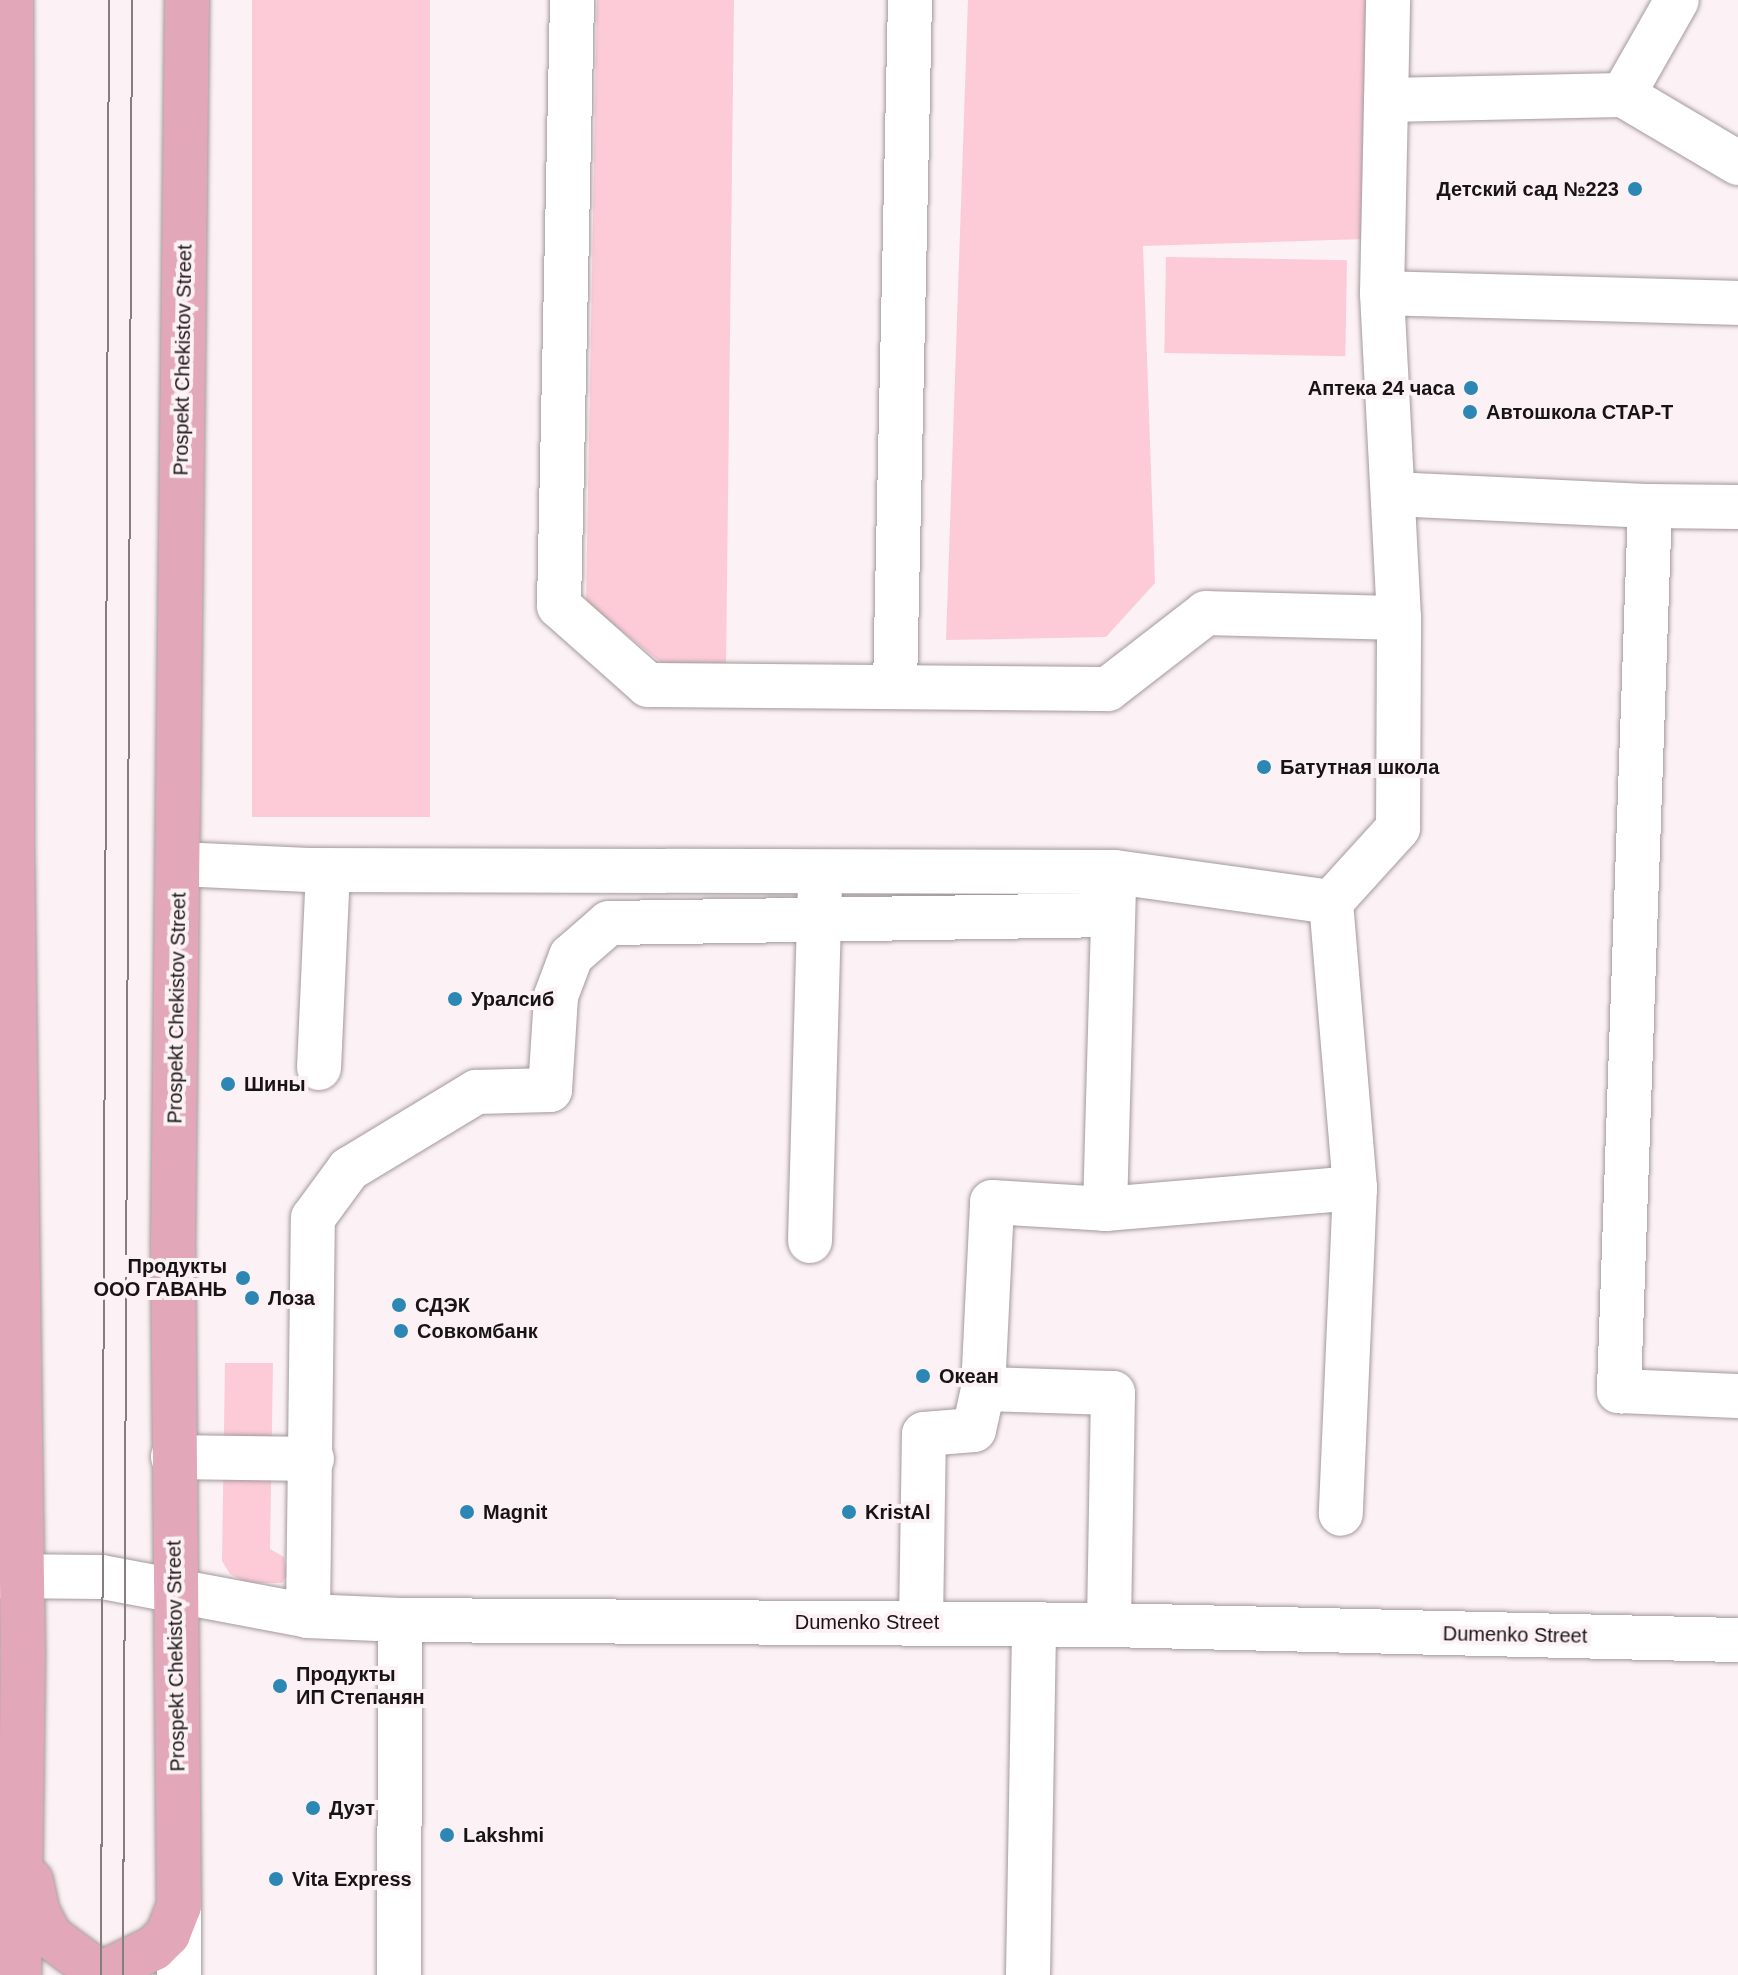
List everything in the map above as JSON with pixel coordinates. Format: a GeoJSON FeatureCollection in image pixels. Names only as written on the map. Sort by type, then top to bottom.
{"type":"FeatureCollection","features":[{"type":"Feature","properties":{"kind":"main road","name":"Prospekt Chekistov Street"},"geometry":{"type":"LineString","coordinates":[[11,0],[6,846],[9,1576],[21,1820],[19,1975]]}},
{"type":"Feature","properties":{"kind":"main road","name":"Prospekt Chekistov Street"},"geometry":{"type":"LineString","coordinates":[[21,1820],[38,1913],[51,1937],[100,1974],[154,1948],[168,1934],[179,1906],[173,1457],[187,0]]}},
{"type":"Feature","properties":{"kind":"street"},"geometry":{"type":"LineString","coordinates":[[572,0],[559,606],[648,685],[1108,689],[1206,613],[1399,618]]}},
{"type":"Feature","properties":{"kind":"street"},"geometry":{"type":"LineString","coordinates":[[895,687],[910,0]]}},
{"type":"Feature","properties":{"kind":"street"},"geometry":{"type":"LineString","coordinates":[[1341,1514],[1355,1188],[1331,902],[1398,828],[1399,618],[1382,293],[1388,0]]}},
{"type":"Feature","properties":{"kind":"street"},"geometry":{"type":"LineString","coordinates":[[1623,95],[1677,0]]}},
{"type":"Feature","properties":{"kind":"street"},"geometry":{"type":"LineString","coordinates":[[1386,100],[1623,95],[1738,163]]}},
{"type":"Feature","properties":{"kind":"street"},"geometry":{"type":"LineString","coordinates":[[1382,293],[1738,303]]}},
{"type":"Feature","properties":{"kind":"street"},"geometry":{"type":"LineString","coordinates":[[1393,494],[1738,507]]}},
{"type":"Feature","properties":{"kind":"street"},"geometry":{"type":"LineString","coordinates":[[1650,506],[1619,1391],[1738,1396]]}},
{"type":"Feature","properties":{"kind":"street"},"geometry":{"type":"LineString","coordinates":[[179,864],[328,870],[1115,872],[1331,902]]}},
{"type":"Feature","properties":{"kind":"street"},"geometry":{"type":"LineString","coordinates":[[319,1068],[328,870]]}},
{"type":"Feature","properties":{"kind":"street"},"geometry":{"type":"LineString","coordinates":[[810,1241],[821,871]]}},
{"type":"Feature","properties":{"kind":"street"},"geometry":{"type":"LineString","coordinates":[[1105,1209],[1115,872]]}},
{"type":"Feature","properties":{"kind":"street"},"geometry":{"type":"LineString","coordinates":[[308,1616],[313,1218],[349,1169],[476,1092],[550,1090],[556,996],[571,956],[609,923],[820,916],[1113,915]]}},
{"type":"Feature","properties":{"kind":"street"},"geometry":{"type":"LineString","coordinates":[[921,1622],[924,1434],[974,1430],[983,1389],[992,1202],[1105,1209],[1355,1188]]}},
{"type":"Feature","properties":{"kind":"street"},"geometry":{"type":"LineString","coordinates":[[983,1389],[1113,1393],[1109,1625]]}},
{"type":"Feature","properties":{"kind":"street"},"geometry":{"type":"LineString","coordinates":[[173,1457],[312,1459]]}},
{"type":"Feature","properties":{"kind":"street","name":"Dumenko Street"},"geometry":{"type":"LineString","coordinates":[[9,1576],[102,1577],[175,1594],[308,1616],[400,1620],[921,1622],[1738,1640]]}},
{"type":"Feature","properties":{"kind":"street"},"geometry":{"type":"LineString","coordinates":[[399,1975],[400,1620]]}},
{"type":"Feature","properties":{"kind":"street"},"geometry":{"type":"LineString","coordinates":[[1028,1975],[1034,1624]]}},
{"type":"Feature","properties":{"kind":"street"},"geometry":{"type":"LineString","coordinates":[[179,1906],[179,1975]]}},
{"type":"Feature","properties":{"kind":"shaded area"},"geometry":{"type":"Polygon","coordinates":[[[252,0],[430,0],[430,817],[252,817],[252,0]]]}},
{"type":"Feature","properties":{"kind":"shaded area"},"geometry":{"type":"Polygon","coordinates":[[[597,0],[734,0],[726,663],[663,664],[586,602],[597,0]]]}},
{"type":"Feature","properties":{"kind":"shaded area"},"geometry":{"type":"Polygon","coordinates":[[[968,0],[1369,0],[1364,239],[1143,246],[1155,583],[1106,637],[946,640],[968,0]]]}},
{"type":"Feature","properties":{"kind":"shaded area"},"geometry":{"type":"Polygon","coordinates":[[[1166,257],[1347,260],[1345,356],[1164,353],[1166,257]]]}},
{"type":"Feature","properties":{"kind":"shaded area"},"geometry":{"type":"Polygon","coordinates":[[[225,1363],[273,1363],[270,1549],[284,1557],[287,1575],[282,1583],[247,1583],[230,1574],[222,1561],[225,1363]]]}},
{"type":"Feature","properties":{"kind":"tram line"},"geometry":{"type":"LineString","coordinates":[[101,1975],[109,0]]}},
{"type":"Feature","properties":{"kind":"tram line"},"geometry":{"type":"LineString","coordinates":[[123,1975],[132,0]]}},
{"type":"Feature","properties":{"kind":"place","name":"Детский сад №223"},"geometry":{"type":"Point","coordinates":[1635,189]}},
{"type":"Feature","properties":{"kind":"place","name":"Аптека 24 часа"},"geometry":{"type":"Point","coordinates":[1471,388]}},
{"type":"Feature","properties":{"kind":"place","name":"Автошкола СТАР-Т"},"geometry":{"type":"Point","coordinates":[1470,412]}},
{"type":"Feature","properties":{"kind":"place","name":"Батутная школа"},"geometry":{"type":"Point","coordinates":[1264,767]}},
{"type":"Feature","properties":{"kind":"place","name":"Уралсиб"},"geometry":{"type":"Point","coordinates":[455,999]}},
{"type":"Feature","properties":{"kind":"place","name":"Шины"},"geometry":{"type":"Point","coordinates":[228,1084]}},
{"type":"Feature","properties":{"kind":"place","name":"Продукты ООО ГАВАНЬ"},"geometry":{"type":"Point","coordinates":[243,1278]}},
{"type":"Feature","properties":{"kind":"place","name":"Лоза"},"geometry":{"type":"Point","coordinates":[252,1298]}},
{"type":"Feature","properties":{"kind":"place","name":"СДЭК"},"geometry":{"type":"Point","coordinates":[399,1305]}},
{"type":"Feature","properties":{"kind":"place","name":"Совкомбанк"},"geometry":{"type":"Point","coordinates":[401,1331]}},
{"type":"Feature","properties":{"kind":"place","name":"Океан"},"geometry":{"type":"Point","coordinates":[923,1376]}},
{"type":"Feature","properties":{"kind":"place","name":"Magnit"},"geometry":{"type":"Point","coordinates":[467,1512]}},
{"type":"Feature","properties":{"kind":"place","name":"KristAl"},"geometry":{"type":"Point","coordinates":[849,1512]}},
{"type":"Feature","properties":{"kind":"place","name":"Продукты ИП Степанян"},"geometry":{"type":"Point","coordinates":[280,1686]}},
{"type":"Feature","properties":{"kind":"place","name":"Дуэт"},"geometry":{"type":"Point","coordinates":[313,1808]}},
{"type":"Feature","properties":{"kind":"place","name":"Lakshmi"},"geometry":{"type":"Point","coordinates":[447,1835]}},
{"type":"Feature","properties":{"kind":"place","name":"Vita Express"},"geometry":{"type":"Point","coordinates":[276,1879]}}]}
